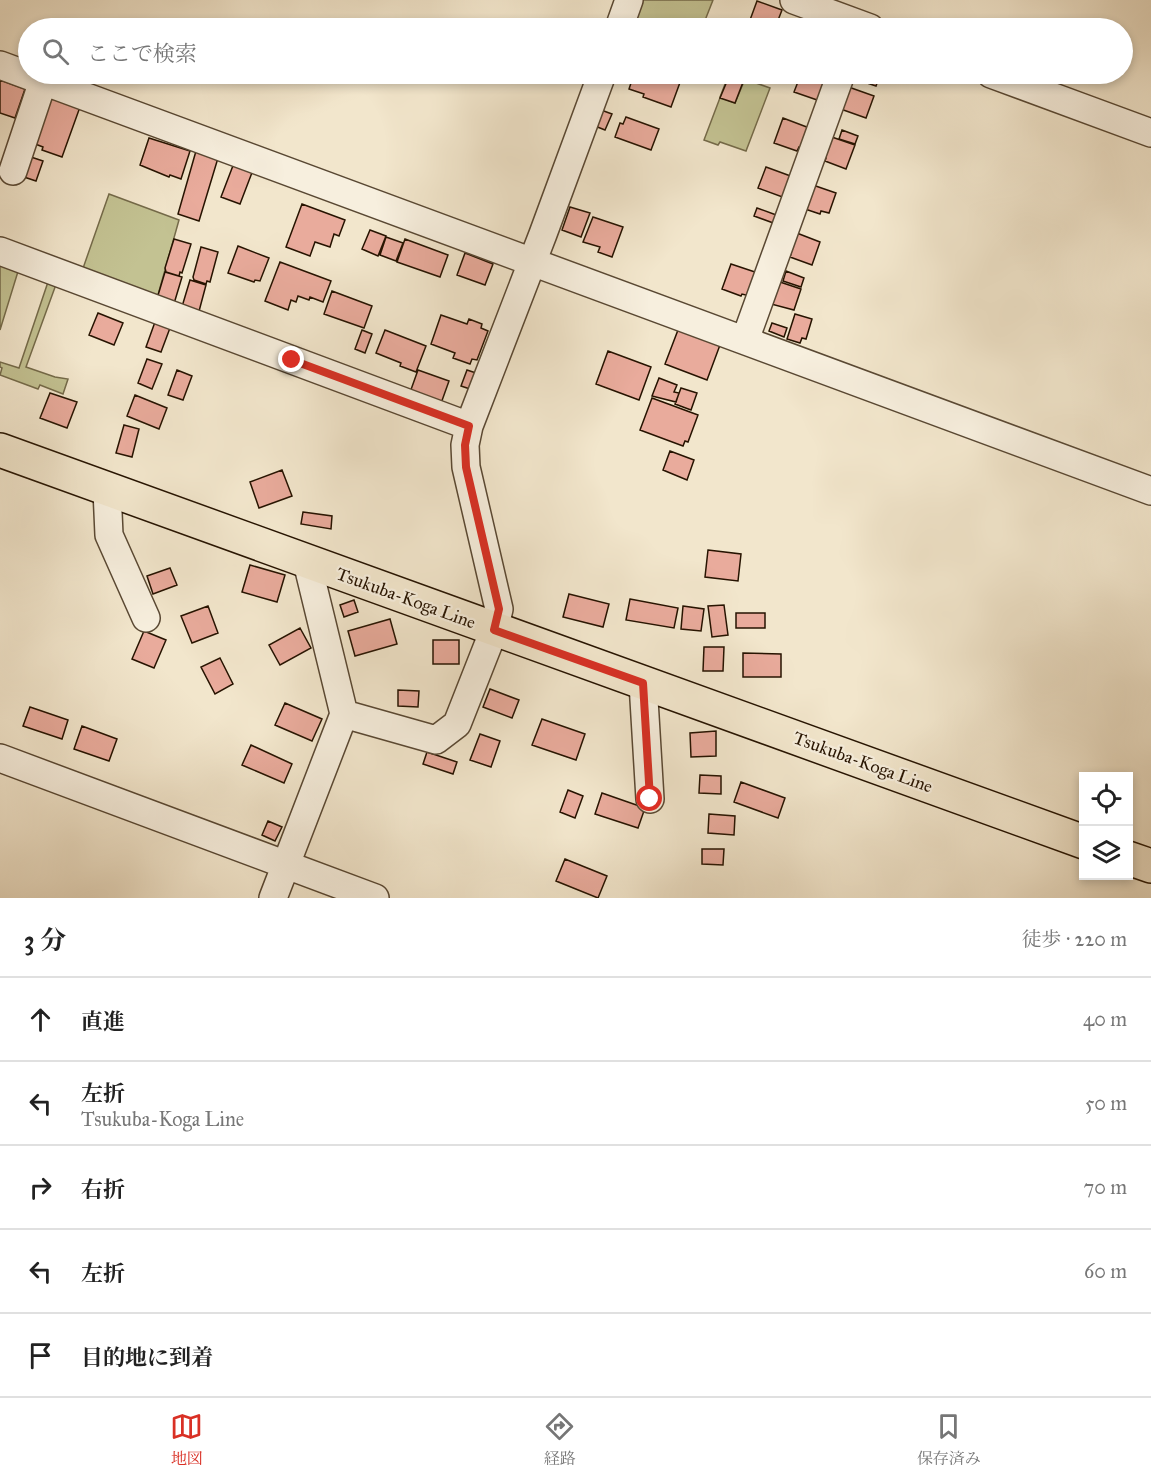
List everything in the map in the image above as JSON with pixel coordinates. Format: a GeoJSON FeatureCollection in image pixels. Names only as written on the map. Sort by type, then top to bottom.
{"type":"FeatureCollection","features":[{"type":"Feature","properties":{"kind":"main road","name":"Tsukuba-Koga Line"},"geometry":{"type":"LineString","coordinates":[[0,450],[1079,841]]}},
{"type":"Feature","properties":{"kind":"main road"},"geometry":{"type":"LineString","coordinates":[[1133,860],[1151,866]]}},
{"type":"Feature","properties":{"kind":"street"},"geometry":{"type":"LineString","coordinates":[[623,18],[629,0]]}},
{"type":"Feature","properties":{"kind":"street"},"geometry":{"type":"LineString","coordinates":[[794,0],[839,18]]}},
{"type":"Feature","properties":{"kind":"street"},"geometry":{"type":"LineString","coordinates":[[0,65],[18,72]]}},
{"type":"Feature","properties":{"kind":"street"},"geometry":{"type":"LineString","coordinates":[[13,171],[42,84]]}},
{"type":"Feature","properties":{"kind":"street"},"geometry":{"type":"LineString","coordinates":[[51,84],[1151,491]]}},
{"type":"Feature","properties":{"kind":"street"},"geometry":{"type":"LineString","coordinates":[[344,714],[436,740],[457,724],[494,630],[499,609],[466,467],[465,445],[469,426],[598,84]]}},
{"type":"Feature","properties":{"kind":"street"},"geometry":{"type":"LineString","coordinates":[[745,340],[837,84]]}},
{"type":"Feature","properties":{"kind":"street"},"geometry":{"type":"LineString","coordinates":[[1018,84],[1151,133]]}},
{"type":"Feature","properties":{"kind":"street"},"geometry":{"type":"LineString","coordinates":[[0,251],[469,426]]}},
{"type":"Feature","properties":{"kind":"street"},"geometry":{"type":"LineString","coordinates":[[107,490],[109,535],[146,618]]}},
{"type":"Feature","properties":{"kind":"street"},"geometry":{"type":"LineString","coordinates":[[273,898],[344,714],[307,562]]}},
{"type":"Feature","properties":{"kind":"street"},"geometry":{"type":"LineString","coordinates":[[643,683],[650,799]]}},
{"type":"Feature","properties":{"kind":"street"},"geometry":{"type":"LineString","coordinates":[[0,758],[375,898]]}},
{"type":"Feature","properties":{"kind":"shaded area"},"geometry":{"type":"Polygon","coordinates":[[[638,0],[713,0],[706,18],[631,18],[638,0]]]}},
{"type":"Feature","properties":{"kind":"shaded area"},"geometry":{"type":"Polygon","coordinates":[[[743,84],[759,84],[770,88],[746,151],[720,142],[718,145],[704,140],[720,97],[735,103],[743,84]]]}},
{"type":"Feature","properties":{"kind":"shaded area"},"geometry":{"type":"Polygon","coordinates":[[[109,194],[179,220],[156,302],[81,274],[109,194]]]}},
{"type":"Feature","properties":{"kind":"shaded area"},"geometry":{"type":"Polygon","coordinates":[[[0,258],[20,265],[0,330],[0,258]]]}},
{"type":"Feature","properties":{"kind":"shaded area"},"geometry":{"type":"Polygon","coordinates":[[[50,276],[58,279],[26,367],[68,379],[63,394],[40,385],[38,389],[0,375],[2,368],[0,362],[19,368],[50,276]]]}},
{"type":"Feature","properties":{"kind":"building"},"geometry":{"type":"Polygon","coordinates":[[[757,1],[782,10],[779,18],[751,18],[757,1]]]}},
{"type":"Feature","properties":{"kind":"building"},"geometry":{"type":"Polygon","coordinates":[[[0,80],[25,89],[15,118],[0,113],[0,80]]]}},
{"type":"Feature","properties":{"kind":"building"},"geometry":{"type":"Polygon","coordinates":[[[631,84],[679,84],[671,107],[643,97],[644,94],[629,89],[631,84]]]}},
{"type":"Feature","properties":{"kind":"building"},"geometry":{"type":"Polygon","coordinates":[[[726,84],[742,84],[735,103],[720,98],[726,84]]]}},
{"type":"Feature","properties":{"kind":"building"},"geometry":{"type":"Polygon","coordinates":[[[797,84],[830,84],[823,102],[794,92],[797,84]]]}},
{"type":"Feature","properties":{"kind":"building"},"geometry":{"type":"Polygon","coordinates":[[[843,85],[874,96],[866,118],[835,107],[843,85]]]}},
{"type":"Feature","properties":{"kind":"building"},"geometry":{"type":"Polygon","coordinates":[[[47,95],[80,107],[62,157],[42,150],[43,147],[30,142],[47,95]]]}},
{"type":"Feature","properties":{"kind":"building"},"geometry":{"type":"Polygon","coordinates":[[[601,110],[612,114],[605,130],[595,126],[601,110]]]}},
{"type":"Feature","properties":{"kind":"building"},"geometry":{"type":"Polygon","coordinates":[[[626,117],[659,129],[651,150],[615,137],[620,123],[623,124],[626,117]]]}},
{"type":"Feature","properties":{"kind":"building"},"geometry":{"type":"Polygon","coordinates":[[[783,118],[812,129],[805,149],[799,147],[797,151],[774,143],[783,118]]]}},
{"type":"Feature","properties":{"kind":"building"},"geometry":{"type":"Polygon","coordinates":[[[842,130],[858,136],[855,144],[839,139],[842,130]]]}},
{"type":"Feature","properties":{"kind":"building"},"geometry":{"type":"Polygon","coordinates":[[[826,135],[855,145],[846,169],[825,161],[826,158],[819,156],[826,135]]]}},
{"type":"Feature","properties":{"kind":"building"},"geometry":{"type":"Polygon","coordinates":[[[149,138],[190,151],[181,179],[170,175],[169,177],[140,165],[149,138]]]}},
{"type":"Feature","properties":{"kind":"building"},"geometry":{"type":"Polygon","coordinates":[[[196,151],[218,158],[199,221],[178,214],[196,151]]]}},
{"type":"Feature","properties":{"kind":"building"},"geometry":{"type":"Polygon","coordinates":[[[22,154],[43,161],[36,181],[15,174],[22,154]]]}},
{"type":"Feature","properties":{"kind":"building"},"geometry":{"type":"Polygon","coordinates":[[[234,163],[253,170],[240,204],[221,197],[234,163]]]}},
{"type":"Feature","properties":{"kind":"building"},"geometry":{"type":"Polygon","coordinates":[[[766,167],[796,178],[788,199],[758,188],[766,167]]]}},
{"type":"Feature","properties":{"kind":"building"},"geometry":{"type":"Polygon","coordinates":[[[807,183],[836,193],[829,213],[821,211],[820,214],[799,207],[807,183]]]}},
{"type":"Feature","properties":{"kind":"building"},"geometry":{"type":"Polygon","coordinates":[[[302,204],[345,220],[339,236],[334,234],[330,247],[315,242],[310,256],[286,247],[302,204]]]}},
{"type":"Feature","properties":{"kind":"building"},"geometry":{"type":"Polygon","coordinates":[[[570,207],[590,213],[581,237],[562,230],[570,207]]]}},
{"type":"Feature","properties":{"kind":"building"},"geometry":{"type":"Polygon","coordinates":[[[757,208],[779,216],[776,224],[754,216],[757,208]]]}},
{"type":"Feature","properties":{"kind":"building"},"geometry":{"type":"Polygon","coordinates":[[[593,217],[623,227],[612,257],[598,252],[600,247],[583,242],[593,217]]]}},
{"type":"Feature","properties":{"kind":"building"},"geometry":{"type":"Polygon","coordinates":[[[370,230],[386,236],[378,256],[362,249],[370,230]]]}},
{"type":"Feature","properties":{"kind":"building"},"geometry":{"type":"Polygon","coordinates":[[[789,230],[820,242],[812,265],[790,257],[791,254],[782,250],[789,230]]]}},
{"type":"Feature","properties":{"kind":"building"},"geometry":{"type":"Polygon","coordinates":[[[386,237],[403,243],[396,261],[380,255],[386,237]]]}},
{"type":"Feature","properties":{"kind":"building"},"geometry":{"type":"Polygon","coordinates":[[[174,239],[191,244],[179,276],[166,272],[165,268],[174,239]]]}},
{"type":"Feature","properties":{"kind":"building"},"geometry":{"type":"Polygon","coordinates":[[[405,239],[448,255],[440,277],[397,262],[405,239]]]}},
{"type":"Feature","properties":{"kind":"building"},"geometry":{"type":"Polygon","coordinates":[[[238,246],[269,258],[260,281],[255,280],[254,282],[228,273],[238,246]]]}},
{"type":"Feature","properties":{"kind":"building"},"geometry":{"type":"Polygon","coordinates":[[[201,247],[218,252],[210,282],[207,281],[206,284],[194,280],[193,277],[201,247]]]}},
{"type":"Feature","properties":{"kind":"building"},"geometry":{"type":"Polygon","coordinates":[[[465,253],[493,264],[485,285],[457,275],[465,253]]]}},
{"type":"Feature","properties":{"kind":"building"},"geometry":{"type":"Polygon","coordinates":[[[280,262],[331,281],[323,302],[310,297],[309,300],[298,296],[296,302],[291,300],[288,310],[265,301],[280,262]]]}},
{"type":"Feature","properties":{"kind":"building"},"geometry":{"type":"Polygon","coordinates":[[[731,264],[758,273],[750,296],[742,294],[741,296],[722,289],[731,264]]]}},
{"type":"Feature","properties":{"kind":"building"},"geometry":{"type":"Polygon","coordinates":[[[786,271],[804,278],[801,287],[783,281],[786,271]]]}},
{"type":"Feature","properties":{"kind":"building"},"geometry":{"type":"Polygon","coordinates":[[[165,272],[182,277],[173,307],[156,302],[165,272]]]}},
{"type":"Feature","properties":{"kind":"building"},"geometry":{"type":"Polygon","coordinates":[[[771,279],[801,289],[794,310],[771,304],[771,279]]]}},
{"type":"Feature","properties":{"kind":"building"},"geometry":{"type":"Polygon","coordinates":[[[190,280],[206,285],[198,315],[181,310],[190,280]]]}},
{"type":"Feature","properties":{"kind":"building"},"geometry":{"type":"Polygon","coordinates":[[[332,291],[372,306],[364,328],[324,314],[332,291]]]}},
{"type":"Feature","properties":{"kind":"building"},"geometry":{"type":"Polygon","coordinates":[[[98,313],[123,323],[114,345],[89,335],[98,313]]]}},
{"type":"Feature","properties":{"kind":"building"},"geometry":{"type":"Polygon","coordinates":[[[795,314],[812,319],[806,339],[802,338],[800,343],[787,339],[795,314]]]}},
{"type":"Feature","properties":{"kind":"building"},"geometry":{"type":"Polygon","coordinates":[[[441,315],[467,324],[469,319],[482,324],[481,328],[488,331],[477,360],[472,359],[470,364],[453,358],[455,353],[431,344],[441,315]]]}},
{"type":"Feature","properties":{"kind":"building"},"geometry":{"type":"Polygon","coordinates":[[[155,322],[170,328],[161,352],[146,347],[155,322]]]}},
{"type":"Feature","properties":{"kind":"building"},"geometry":{"type":"Polygon","coordinates":[[[772,323],[787,328],[784,337],[769,331],[772,323]]]}},
{"type":"Feature","properties":{"kind":"building"},"geometry":{"type":"Polygon","coordinates":[[[362,330],[372,334],[365,353],[355,349],[362,330]]]}},
{"type":"Feature","properties":{"kind":"building"},"geometry":{"type":"Polygon","coordinates":[[[385,330],[426,346],[416,372],[376,353],[385,330]]]}},
{"type":"Feature","properties":{"kind":"building"},"geometry":{"type":"Polygon","coordinates":[[[678,330],[720,345],[707,380],[665,364],[678,330]]]}},
{"type":"Feature","properties":{"kind":"building"},"geometry":{"type":"Polygon","coordinates":[[[608,351],[651,367],[639,400],[596,384],[608,351]]]}},
{"type":"Feature","properties":{"kind":"building"},"geometry":{"type":"Polygon","coordinates":[[[147,359],[162,364],[152,389],[138,383],[147,359]]]}},
{"type":"Feature","properties":{"kind":"building"},"geometry":{"type":"Polygon","coordinates":[[[177,370],[192,376],[183,400],[168,395],[177,370]]]}},
{"type":"Feature","properties":{"kind":"building"},"geometry":{"type":"Polygon","coordinates":[[[418,370],[449,381],[439,409],[408,398],[418,370]]]}},
{"type":"Feature","properties":{"kind":"building"},"geometry":{"type":"Polygon","coordinates":[[[467,370],[479,374],[473,390],[461,386],[467,370]]]}},
{"type":"Feature","properties":{"kind":"building"},"geometry":{"type":"Polygon","coordinates":[[[659,378],[677,385],[674,392],[679,393],[676,402],[652,396],[659,378]]]}},
{"type":"Feature","properties":{"kind":"building"},"geometry":{"type":"Polygon","coordinates":[[[681,388],[697,393],[691,410],[675,404],[681,388]]]}},
{"type":"Feature","properties":{"kind":"building"},"geometry":{"type":"Polygon","coordinates":[[[50,393],[77,402],[67,428],[40,418],[50,393]]]}},
{"type":"Feature","properties":{"kind":"building"},"geometry":{"type":"Polygon","coordinates":[[[135,395],[167,408],[159,429],[127,416],[135,395]]]}},
{"type":"Feature","properties":{"kind":"building"},"geometry":{"type":"Polygon","coordinates":[[[652,398],[698,415],[688,442],[685,441],[683,446],[640,430],[652,398]]]}},
{"type":"Feature","properties":{"kind":"building"},"geometry":{"type":"Polygon","coordinates":[[[124,425],[139,429],[132,457],[116,453],[124,425]]]}},
{"type":"Feature","properties":{"kind":"building"},"geometry":{"type":"Polygon","coordinates":[[[670,451],[694,460],[687,480],[663,470],[670,451]]]}},
{"type":"Feature","properties":{"kind":"building"},"geometry":{"type":"Polygon","coordinates":[[[282,470],[292,496],[259,508],[250,482],[282,470]]]}},
{"type":"Feature","properties":{"kind":"building"},"geometry":{"type":"Polygon","coordinates":[[[303,512],[332,516],[331,529],[301,524],[303,512]]]}},
{"type":"Feature","properties":{"kind":"building"},"geometry":{"type":"Polygon","coordinates":[[[708,550],[741,554],[738,581],[705,577],[708,550]]]}},
{"type":"Feature","properties":{"kind":"building"},"geometry":{"type":"Polygon","coordinates":[[[250,565],[285,575],[277,602],[242,592],[250,565]]]}},
{"type":"Feature","properties":{"kind":"building"},"geometry":{"type":"Polygon","coordinates":[[[170,568],[177,585],[153,594],[147,576],[170,568]]]}},
{"type":"Feature","properties":{"kind":"building"},"geometry":{"type":"Polygon","coordinates":[[[569,594],[609,604],[603,627],[563,617],[569,594]]]}},
{"type":"Feature","properties":{"kind":"building"},"geometry":{"type":"Polygon","coordinates":[[[630,599],[678,608],[674,628],[626,620],[630,599]]]}},
{"type":"Feature","properties":{"kind":"building"},"geometry":{"type":"Polygon","coordinates":[[[354,600],[358,612],[344,617],[340,605],[354,600]]]}},
{"type":"Feature","properties":{"kind":"building"},"geometry":{"type":"Polygon","coordinates":[[[724,605],[728,635],[712,637],[708,606],[724,605]]]}},
{"type":"Feature","properties":{"kind":"building"},"geometry":{"type":"Polygon","coordinates":[[[208,606],[218,633],[192,643],[181,616],[208,606]]]}},
{"type":"Feature","properties":{"kind":"building"},"geometry":{"type":"Polygon","coordinates":[[[683,606],[704,609],[701,631],[681,629],[683,606]]]}},
{"type":"Feature","properties":{"kind":"building"},"geometry":{"type":"Polygon","coordinates":[[[736,613],[765,613],[765,628],[736,628],[736,613]]]}},
{"type":"Feature","properties":{"kind":"building"},"geometry":{"type":"Polygon","coordinates":[[[390,619],[397,644],[355,656],[348,631],[390,619]]]}},
{"type":"Feature","properties":{"kind":"building"},"geometry":{"type":"Polygon","coordinates":[[[300,628],[311,648],[280,665],[269,645],[300,628]]]}},
{"type":"Feature","properties":{"kind":"building"},"geometry":{"type":"Polygon","coordinates":[[[144,631],[166,640],[154,668],[132,659],[144,631]]]}},
{"type":"Feature","properties":{"kind":"building"},"geometry":{"type":"Polygon","coordinates":[[[433,640],[459,640],[459,664],[433,664],[433,640]]]}},
{"type":"Feature","properties":{"kind":"building"},"geometry":{"type":"Polygon","coordinates":[[[704,647],[724,647],[723,671],[703,671],[704,647]]]}},
{"type":"Feature","properties":{"kind":"building"},"geometry":{"type":"Polygon","coordinates":[[[743,653],[781,654],[781,677],[743,677],[743,653]]]}},
{"type":"Feature","properties":{"kind":"building"},"geometry":{"type":"Polygon","coordinates":[[[220,658],[233,684],[215,694],[201,667],[220,658]]]}},
{"type":"Feature","properties":{"kind":"building"},"geometry":{"type":"Polygon","coordinates":[[[490,689],[519,700],[512,718],[483,707],[490,689]]]}},
{"type":"Feature","properties":{"kind":"building"},"geometry":{"type":"Polygon","coordinates":[[[398,690],[419,691],[418,707],[398,706],[398,690]]]}},
{"type":"Feature","properties":{"kind":"building"},"geometry":{"type":"Polygon","coordinates":[[[285,703],[322,719],[312,741],[275,725],[285,703]]]}},
{"type":"Feature","properties":{"kind":"building"},"geometry":{"type":"Polygon","coordinates":[[[30,707],[68,720],[62,739],[23,726],[30,707]]]}},
{"type":"Feature","properties":{"kind":"building"},"geometry":{"type":"Polygon","coordinates":[[[542,719],[585,734],[576,760],[532,745],[542,719]]]}},
{"type":"Feature","properties":{"kind":"building"},"geometry":{"type":"Polygon","coordinates":[[[82,726],[117,739],[109,761],[74,749],[82,726]]]}},
{"type":"Feature","properties":{"kind":"building"},"geometry":{"type":"Polygon","coordinates":[[[716,731],[716,756],[691,757],[690,733],[716,731]]]}},
{"type":"Feature","properties":{"kind":"building"},"geometry":{"type":"Polygon","coordinates":[[[480,734],[500,741],[491,767],[470,760],[480,734]]]}},
{"type":"Feature","properties":{"kind":"building"},"geometry":{"type":"Polygon","coordinates":[[[251,745],[292,764],[284,783],[242,765],[251,745]]]}},
{"type":"Feature","properties":{"kind":"building"},"geometry":{"type":"Polygon","coordinates":[[[427,752],[457,762],[453,774],[423,764],[427,752]]]}},
{"type":"Feature","properties":{"kind":"building"},"geometry":{"type":"Polygon","coordinates":[[[700,775],[721,776],[721,794],[699,793],[700,775]]]}},
{"type":"Feature","properties":{"kind":"building"},"geometry":{"type":"Polygon","coordinates":[[[741,782],[785,798],[778,818],[734,802],[741,782]]]}},
{"type":"Feature","properties":{"kind":"building"},"geometry":{"type":"Polygon","coordinates":[[[568,790],[583,796],[575,818],[560,812],[568,790]]]}},
{"type":"Feature","properties":{"kind":"building"},"geometry":{"type":"Polygon","coordinates":[[[602,793],[645,808],[638,828],[595,814],[602,793]]]}},
{"type":"Feature","properties":{"kind":"building"},"geometry":{"type":"Polygon","coordinates":[[[709,814],[735,816],[734,835],[708,833],[709,814]]]}},
{"type":"Feature","properties":{"kind":"building"},"geometry":{"type":"Polygon","coordinates":[[[268,821],[282,827],[275,841],[262,835],[268,821]]]}},
{"type":"Feature","properties":{"kind":"building"},"geometry":{"type":"Polygon","coordinates":[[[702,849],[724,849],[723,865],[702,864],[702,849]]]}},
{"type":"Feature","properties":{"kind":"building"},"geometry":{"type":"Polygon","coordinates":[[[565,859],[607,876],[598,898],[556,881],[565,859]]]}},
{"type":"Feature","properties":{"kind":"route"},"geometry":{"type":"LineString","coordinates":[[292,360],[469,426],[465,445],[466,467],[499,609],[494,630],[643,683],[650,799]]}}]}
